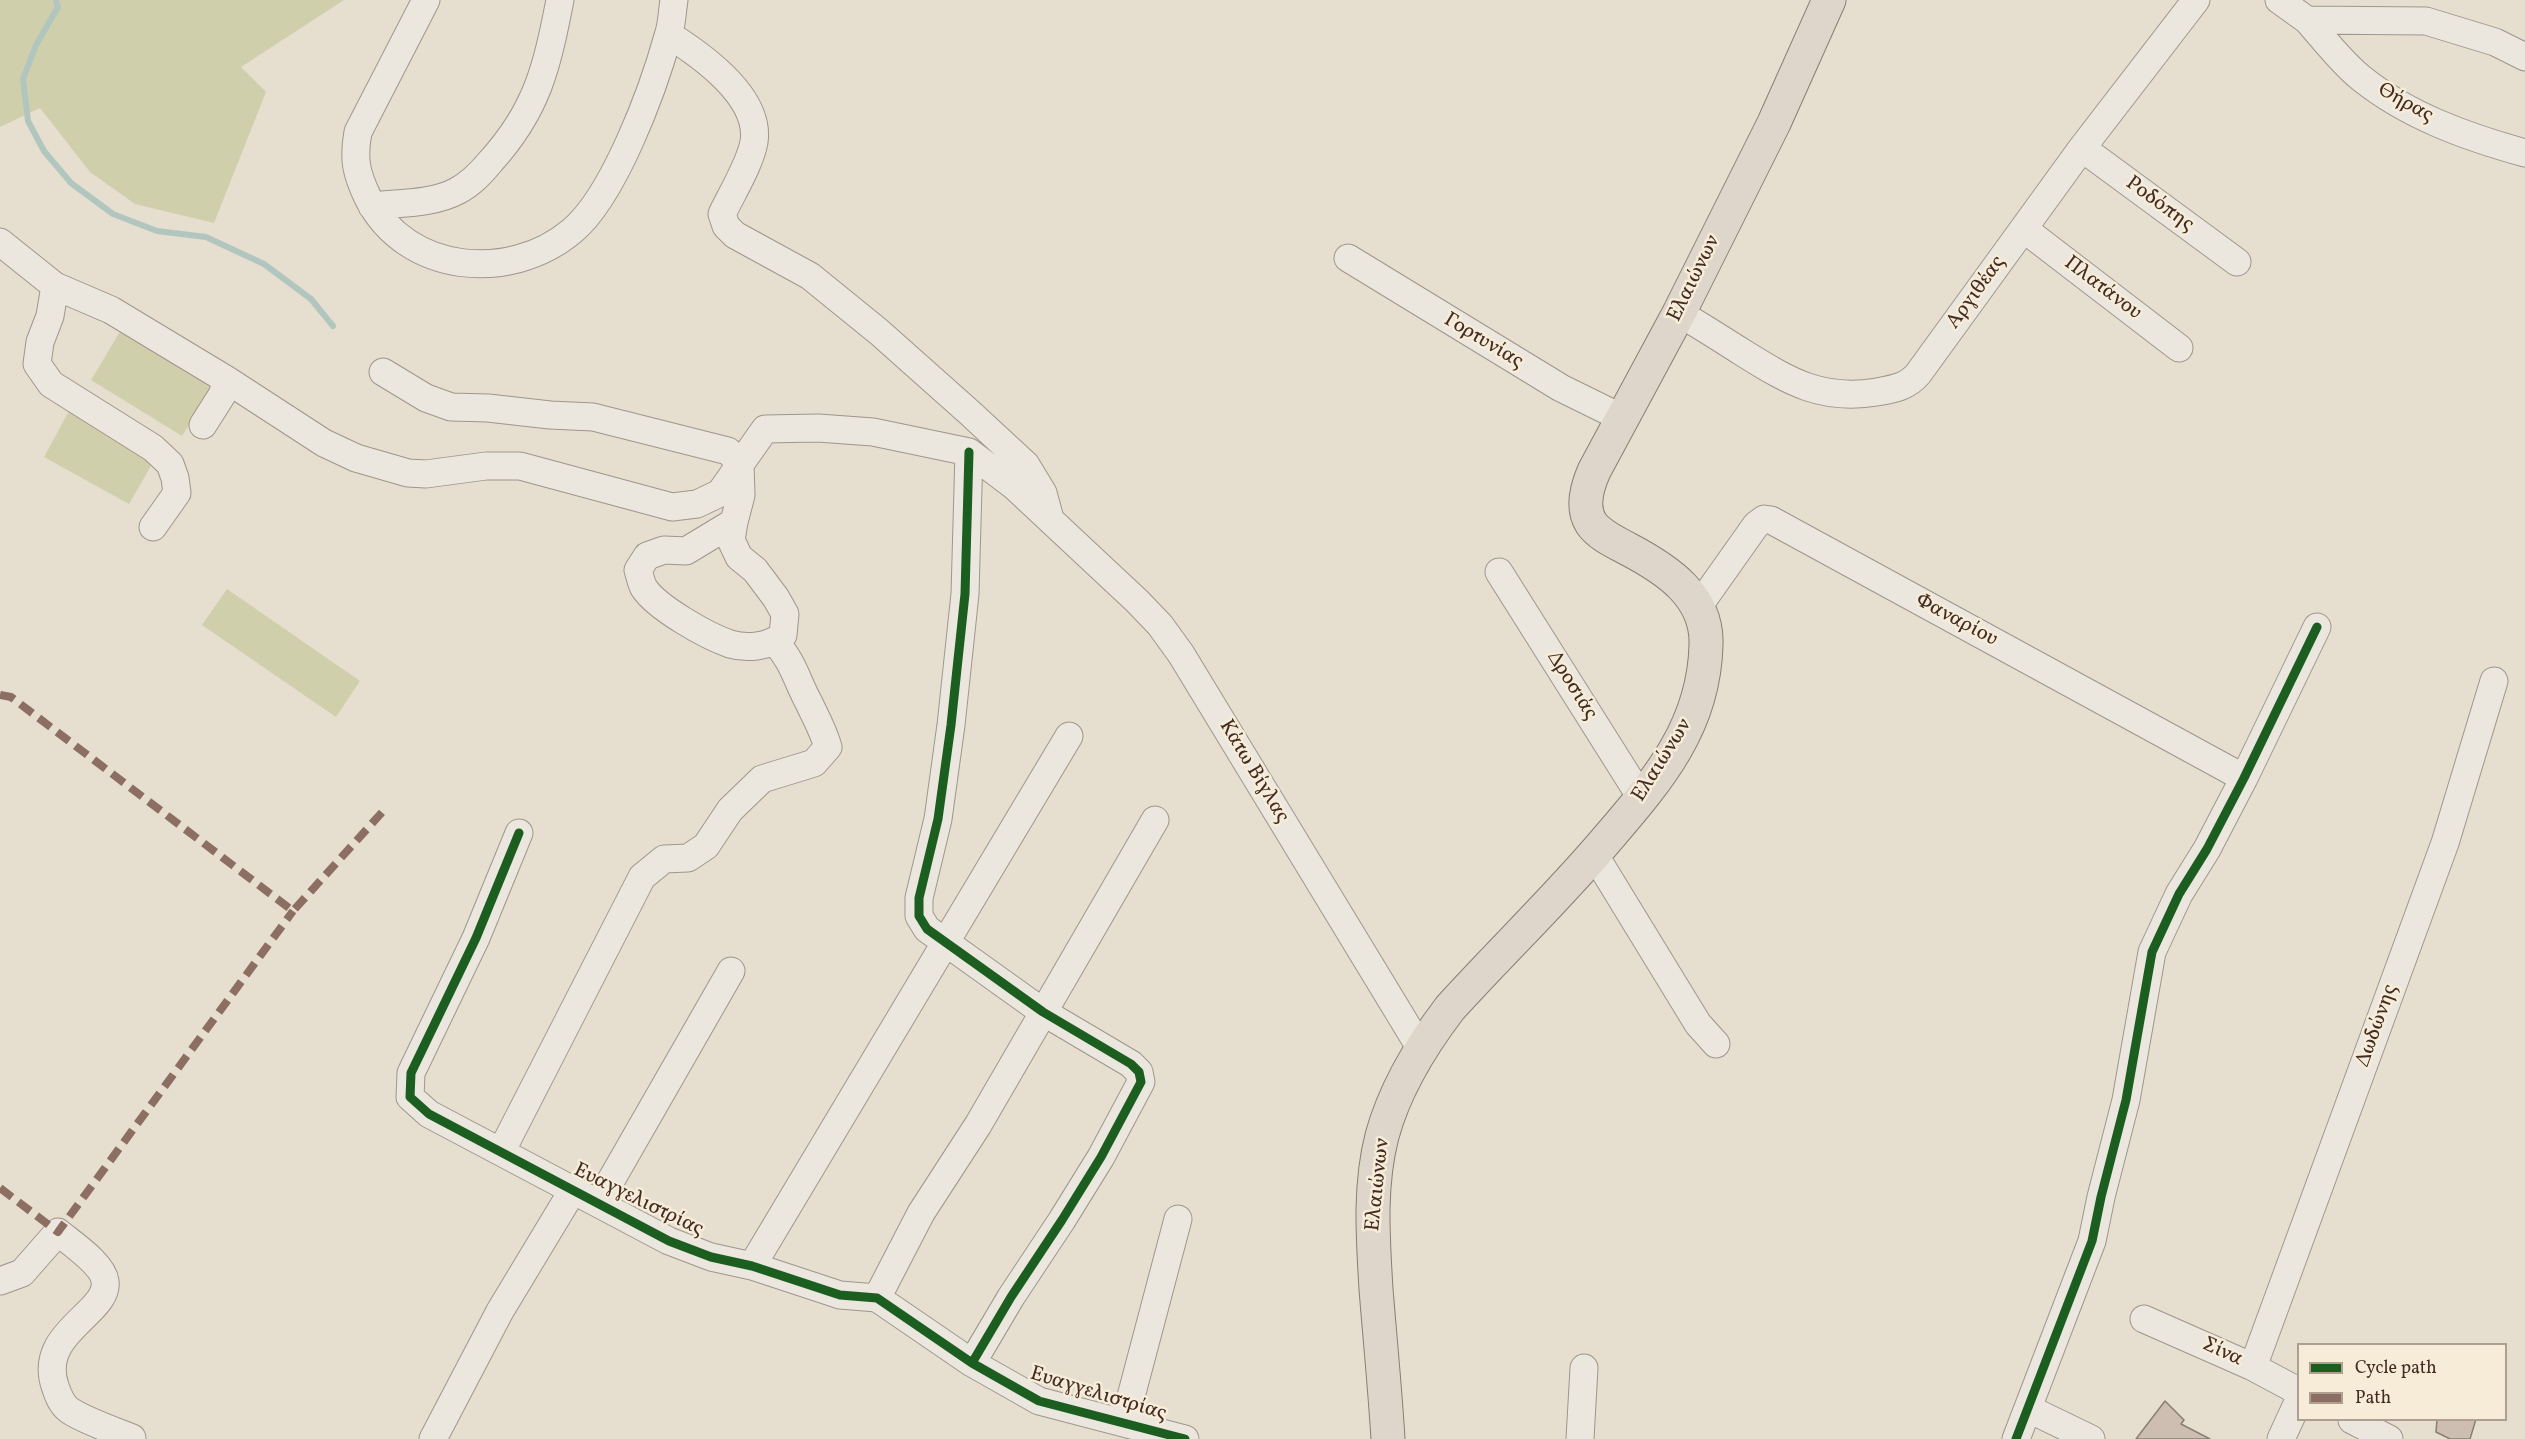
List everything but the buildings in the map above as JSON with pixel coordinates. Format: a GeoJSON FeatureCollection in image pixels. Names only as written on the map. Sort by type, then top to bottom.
{"type":"FeatureCollection","features":[{"type":"Feature","properties":{"kind":"main road","name":"Ελαιώνων"},"geometry":{"type":"LineString","coordinates":[[1388,1439],[1373,1244],[1373,1196],[1387,1120],[1410,1067],[1450,1008],[1594,854],[1642,799],[1683,737],[1698,698],[1707,643],[1704,623],[1698,607],[1688,591],[1662,568],[1602,534],[1589,519],[1586,501],[1588,484],[1679,313],[1774,123],[1829,0]]}},
{"type":"Feature","properties":{"kind":"street"},"geometry":{"type":"LineString","coordinates":[[426,0],[358,132],[354,153],[357,170],[372,206],[385,225],[401,240],[439,257],[476,264],[504,262],[542,250],[570,233],[596,205],[633,134],[669,34],[674,0]]}},
{"type":"Feature","properties":{"kind":"street"},"geometry":{"type":"LineString","coordinates":[[372,206],[430,199],[456,192],[476,179],[498,154],[533,102],[549,57],[560,0]]}},
{"type":"Feature","properties":{"kind":"street","name":"Αργιθέας"},"geometry":{"type":"LineString","coordinates":[[1679,313],[1783,377],[1811,389],[1829,393],[1860,394],[1901,387],[1918,374],[2082,148],[2196,0]]}},
{"type":"Feature","properties":{"kind":"street","name":"Θήρας"},"geometry":{"type":"LineString","coordinates":[[2279,0],[2307,20],[2360,77],[2400,106],[2485,142],[2525,153]]}},
{"type":"Feature","properties":{"kind":"street"},"geometry":{"type":"LineString","coordinates":[[2307,20],[2426,21],[2495,42],[2525,57]]}},
{"type":"Feature","properties":{"kind":"street"},"geometry":{"type":"LineString","coordinates":[[669,34],[706,59],[737,92],[751,114],[754,142],[722,214],[726,226],[735,235],[810,276],[879,332],[970,413],[1026,465],[1036,478],[1051,521]]}},
{"type":"Feature","properties":{"kind":"street","name":"Ροδόπης"},"geometry":{"type":"LineString","coordinates":[[2082,148],[2237,262]]}},
{"type":"Feature","properties":{"kind":"street","name":"Πλατάνου"},"geometry":{"type":"LineString","coordinates":[[2024,229],[2179,348]]}},
{"type":"Feature","properties":{"kind":"street"},"geometry":{"type":"LineString","coordinates":[[0,242],[54,286],[111,310],[227,380],[324,443],[356,458],[408,473],[426,474],[486,466],[520,465],[672,507],[697,504],[720,493],[765,429],[818,428],[873,432],[969,452],[965,594],[938,819],[919,898],[919,916],[927,929],[1043,1012],[1131,1064],[1139,1072],[1141,1082],[1062,1221],[1011,1297],[972,1363]]}},
{"type":"Feature","properties":{"kind":"street","name":"Γορτυνίας"},"geometry":{"type":"LineString","coordinates":[[1348,258],[1553,384],[1622,418]]}},
{"type":"Feature","properties":{"kind":"street"},"geometry":{"type":"LineString","coordinates":[[54,286],[50,316],[40,342],[37,364],[51,384],[153,448],[170,464],[177,493],[153,527]]}},
{"type":"Feature","properties":{"kind":"street"},"geometry":{"type":"LineString","coordinates":[[383,372],[426,398],[451,407],[593,417],[728,451],[740,463],[741,495],[731,540],[739,556],[755,570],[785,614],[783,635],[775,642],[756,647],[730,644],[669,613],[645,588],[638,570],[647,556],[664,550],[686,551],[734,522]]}},
{"type":"Feature","properties":{"kind":"street"},"geometry":{"type":"LineString","coordinates":[[203,425],[222,394],[227,380]]}},
{"type":"Feature","properties":{"kind":"street","name":"Κάτω Βίγλας"},"geometry":{"type":"LineString","coordinates":[[969,452],[1014,486],[1160,625],[1181,654],[1421,1050]]}},
{"type":"Feature","properties":{"kind":"street","name":"Φαναρίου"},"geometry":{"type":"LineString","coordinates":[[1698,607],[1756,525],[1761,520],[1771,520],[2244,778]]}},
{"type":"Feature","properties":{"kind":"street","name":"Δροσιάς"},"geometry":{"type":"LineString","coordinates":[[1499,572],[1642,799]]}},
{"type":"Feature","properties":{"kind":"street"},"geometry":{"type":"LineString","coordinates":[[2016,1439],[2092,1241],[2126,1100],[2152,952],[2180,894],[2207,849],[2244,778],[2317,627]]}},
{"type":"Feature","properties":{"kind":"street"},"geometry":{"type":"LineString","coordinates":[[501,1152],[642,877],[663,859],[688,858],[706,846],[730,810],[762,779],[813,762],[828,747],[821,725],[788,655],[775,642]]}},
{"type":"Feature","properties":{"kind":"street","name":"Δωδώνης"},"geometry":{"type":"LineString","coordinates":[[2253,1367],[2445,843],[2494,681]]}},
{"type":"Feature","properties":{"kind":"street"},"geometry":{"type":"LineString","coordinates":[[752,1266],[947,944],[1069,736]]}},
{"type":"Feature","properties":{"kind":"street"},"geometry":{"type":"LineString","coordinates":[[877,1298],[921,1213],[978,1125],[1155,820]]}},
{"type":"Feature","properties":{"kind":"street","name":"Ευαγγελιστρίας"},"geometry":{"type":"LineString","coordinates":[[519,833],[476,938],[411,1073],[410,1097],[429,1114],[669,1241],[711,1257],[752,1266],[840,1295],[877,1298],[972,1363],[1039,1401],[1185,1439]]}},
{"type":"Feature","properties":{"kind":"street"},"geometry":{"type":"LineString","coordinates":[[1594,854],[1698,1024],[1716,1044]]}},
{"type":"Feature","properties":{"kind":"street"},"geometry":{"type":"LineString","coordinates":[[598,1203],[731,971]]}},
{"type":"Feature","properties":{"kind":"street"},"geometry":{"type":"LineString","coordinates":[[433,1439],[500,1311],[573,1190]]}},
{"type":"Feature","properties":{"kind":"street"},"geometry":{"type":"LineString","coordinates":[[1124,1423],[1178,1220]]}},
{"type":"Feature","properties":{"kind":"street"},"geometry":{"type":"LineString","coordinates":[[0,1281],[22,1273],[58,1232],[102,1271],[106,1282],[102,1296],[62,1340],[52,1358],[51,1374],[61,1401],[70,1410],[132,1438]]}},
{"type":"Feature","properties":{"kind":"street","name":"Σίνα"},"geometry":{"type":"LineString","coordinates":[[2144,1319],[2253,1367],[2297,1390]]}},
{"type":"Feature","properties":{"kind":"street"},"geometry":{"type":"LineString","coordinates":[[1580,1439],[1584,1368]]}},
{"type":"Feature","properties":{"kind":"street"},"geometry":{"type":"LineString","coordinates":[[2281,1439],[2297,1404]]}},
{"type":"Feature","properties":{"kind":"street"},"geometry":{"type":"LineString","coordinates":[[2029,1409],[2091,1439]]}},
{"type":"Feature","properties":{"kind":"street"},"geometry":{"type":"LineString","coordinates":[[2356,1421],[2389,1439]]}},
{"type":"Feature","properties":{"kind":"green space"},"geometry":{"type":"Polygon","coordinates":[[[0,0],[344,0],[241,67],[266,92],[214,223],[135,204],[90,172],[40,108],[0,127],[0,0]]]}},
{"type":"Feature","properties":{"kind":"green space"},"geometry":{"type":"Polygon","coordinates":[[[121,330],[213,386],[182,436],[91,380],[121,330]]]}},
{"type":"Feature","properties":{"kind":"green space"},"geometry":{"type":"Polygon","coordinates":[[[69,411],[155,459],[129,504],[44,457],[69,411]]]}},
{"type":"Feature","properties":{"kind":"green space"},"geometry":{"type":"Polygon","coordinates":[[[227,589],[360,681],[336,717],[202,625],[227,589]]]}},
{"type":"Feature","properties":{"kind":"waterway"},"geometry":{"type":"LineString","coordinates":[[56,0],[58,7],[36,45],[23,79],[28,121],[44,151],[71,183],[113,214],[157,231],[206,237],[264,264],[311,299],[333,326]]}},
{"type":"Feature","properties":{"kind":"marked path"},"geometry":{"type":"LineString","coordinates":[[0,695],[11,697],[293,911],[385,809]]}},
{"type":"Feature","properties":{"kind":"marked path"},"geometry":{"type":"LineString","coordinates":[[0,1188],[58,1232],[293,911]]}},
{"type":"Feature","properties":{"kind":"cycle path"},"geometry":{"type":"LineString","coordinates":[[969,452],[965,594],[951,725],[938,819],[919,898],[919,916],[927,929],[1043,1012],[1131,1064],[1139,1072],[1141,1082],[1101,1157],[1011,1297],[972,1363]]}},
{"type":"Feature","properties":{"kind":"cycle path"},"geometry":{"type":"LineString","coordinates":[[2016,1439],[2092,1241],[2126,1100],[2152,952],[2179,894],[2207,849],[2244,778],[2317,627]]}},
{"type":"Feature","properties":{"kind":"cycle path"},"geometry":{"type":"LineString","coordinates":[[519,833],[476,938],[411,1073],[410,1097],[429,1114],[669,1241],[711,1257],[752,1266],[840,1295],[877,1298],[972,1363],[1039,1401],[1185,1439]]}}]}
